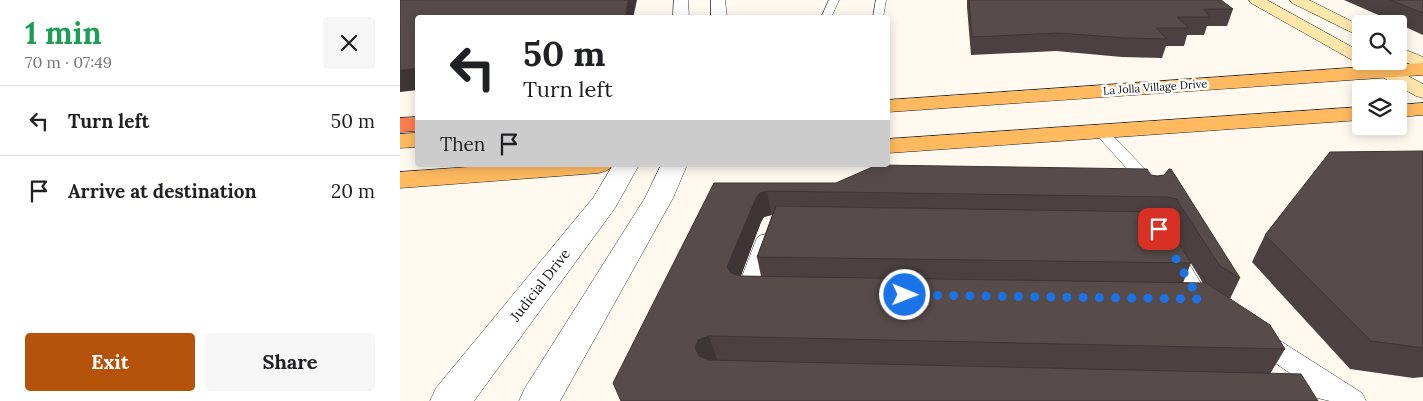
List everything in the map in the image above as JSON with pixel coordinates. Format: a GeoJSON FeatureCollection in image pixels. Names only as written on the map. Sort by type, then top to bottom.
{"type":"FeatureCollection","features":[{"type":"Feature","properties":{"kind":"highway"},"geometry":{"type":"LineString","coordinates":[[400,125],[415,124]]}},
{"type":"Feature","properties":{"kind":"main road"},"geometry":{"type":"LineString","coordinates":[[1256,0],[1352,54]]}},
{"type":"Feature","properties":{"kind":"main road"},"geometry":{"type":"LineString","coordinates":[[1297,0],[1352,28]]}},
{"type":"Feature","properties":{"kind":"main road"},"geometry":{"type":"LineString","coordinates":[[1407,56],[1423,64]]}},
{"type":"Feature","properties":{"kind":"main road","name":"La Jolla Village Drive"},"geometry":{"type":"LineString","coordinates":[[890,106],[1423,69]]}},
{"type":"Feature","properties":{"kind":"main road"},"geometry":{"type":"LineString","coordinates":[[1384,71],[1423,92]]}},
{"type":"Feature","properties":{"kind":"main road"},"geometry":{"type":"LineString","coordinates":[[1407,110],[1423,109]]}},
{"type":"Feature","properties":{"kind":"main road"},"geometry":{"type":"LineString","coordinates":[[890,146],[1352,114]]}},
{"type":"Feature","properties":{"kind":"main road"},"geometry":{"type":"LineString","coordinates":[[400,141],[415,140]]}},
{"type":"Feature","properties":{"kind":"main road"},"geometry":{"type":"LineString","coordinates":[[400,180],[568,167]]}},
{"type":"Feature","properties":{"kind":"street"},"geometry":{"type":"LineString","coordinates":[[681,0],[681,15]]}},
{"type":"Feature","properties":{"kind":"street"},"geometry":{"type":"LineString","coordinates":[[718,0],[720,15]]}},
{"type":"Feature","properties":{"kind":"street","name":"Judicial Drive"},"geometry":{"type":"LineString","coordinates":[[450,401],[605,202],[625,167]]}},
{"type":"Feature","properties":{"kind":"street"},"geometry":{"type":"LineString","coordinates":[[539,401],[659,198],[673,167]]}},
{"type":"Feature","properties":{"kind":"lane"},"geometry":{"type":"LineString","coordinates":[[827,15],[834,0]]}},
{"type":"Feature","properties":{"kind":"lane"},"geometry":{"type":"LineString","coordinates":[[879,15],[882,0]]}},
{"type":"Feature","properties":{"kind":"lane"},"geometry":{"type":"LineString","coordinates":[[1100,131],[1138,171],[1150,193]]}},
{"type":"Feature","properties":{"kind":"lane"},"geometry":{"type":"LineString","coordinates":[[767,293],[748,292],[772,223]]}},
{"type":"Feature","properties":{"kind":"lane"},"geometry":{"type":"LineString","coordinates":[[1163,237],[1190,299],[1223,315]]}},
{"type":"Feature","properties":{"kind":"lane"},"geometry":{"type":"LineString","coordinates":[[1247,331],[1343,395]]}},
{"type":"Feature","properties":{"kind":"lane"},"geometry":{"type":"LineString","coordinates":[[1294,389],[1343,395]]}},
{"type":"Feature","properties":{"kind":"building"},"geometry":{"type":"Polygon","coordinates":[[[400,0],[628,0],[626,15],[415,15],[415,68],[400,70],[400,0]]]}},
{"type":"Feature","properties":{"kind":"building"},"geometry":{"type":"Polygon","coordinates":[[[969,0],[1221,0],[1233,9],[1204,9],[1210,17],[1177,17],[1189,28],[1156,28],[1167,39],[1059,33],[972,37],[969,0]]]}},
{"type":"Feature","properties":{"kind":"building"},"geometry":{"type":"Polygon","coordinates":[[[1390,0],[1423,0],[1423,13],[1390,0]]]}},
{"type":"Feature","properties":{"kind":"building"},"geometry":{"type":"Polygon","coordinates":[[[1423,151],[1423,348],[1371,341],[1265,235],[1330,152],[1423,151]]]}},
{"type":"Feature","properties":{"kind":"building"},"geometry":{"type":"Polygon","coordinates":[[[890,165],[1147,169],[1151,175],[1157,176],[1164,175],[1171,169],[1240,278],[1220,266],[1176,199],[1167,197],[767,191],[760,193],[756,198],[727,267],[731,273],[740,276],[1206,283],[1270,325],[1285,349],[709,336],[698,340],[695,348],[699,356],[709,360],[1301,374],[1318,401],[621,401],[613,383],[714,183],[836,183],[872,167],[890,167],[890,165]]]}},
{"type":"Feature","properties":{"kind":"building"},"geometry":{"type":"Polygon","coordinates":[[[776,206],[1160,212],[1191,263],[757,257],[776,206]]]}},
{"type":"Feature","properties":{"kind":"route"},"geometry":{"type":"LineString","coordinates":[[905,295],[1199,299],[1159,229]]}}]}
